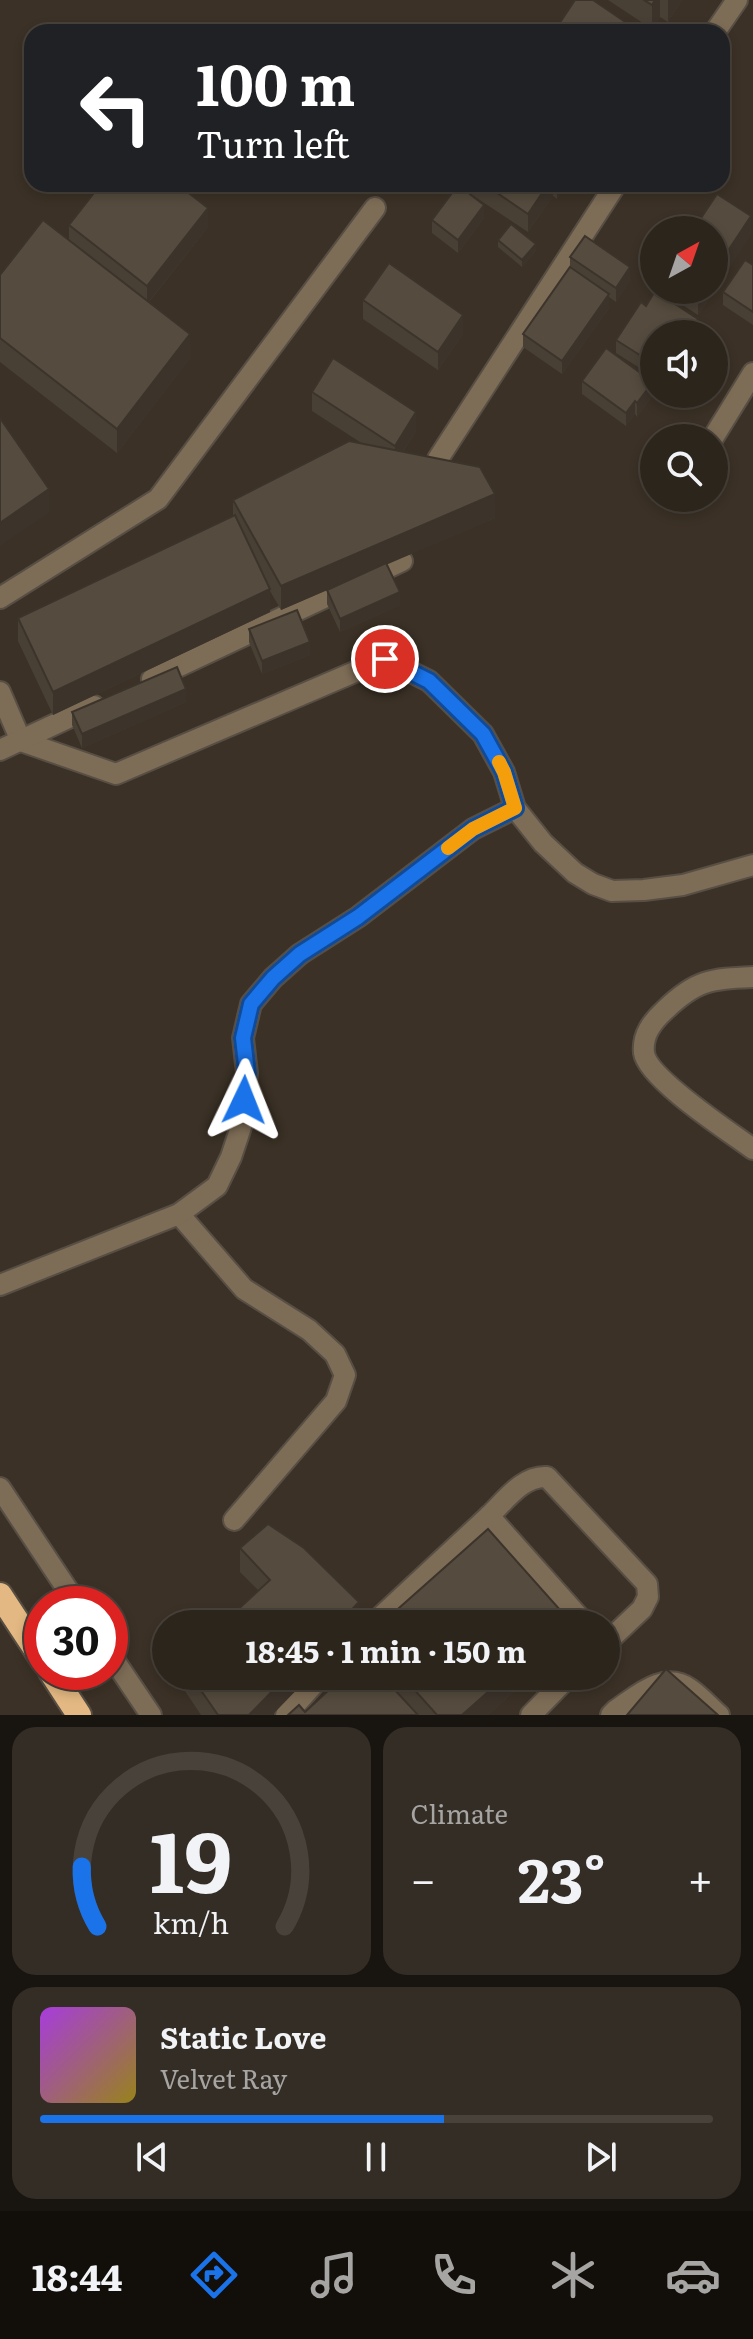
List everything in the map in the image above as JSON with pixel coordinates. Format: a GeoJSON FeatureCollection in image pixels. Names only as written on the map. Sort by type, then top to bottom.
{"type":"FeatureCollection","features":[{"type":"Feature","properties":{"kind":"highway"},"geometry":{"type":"LineString","coordinates":[[0,1595],[24,1631]]}},
{"type":"Feature","properties":{"kind":"highway"},"geometry":{"type":"LineString","coordinates":[[63,1690],[79,1715]]}},
{"type":"Feature","properties":{"kind":"street"},"geometry":{"type":"LineString","coordinates":[[720,24],[737,0]]}},
{"type":"Feature","properties":{"kind":"street"},"geometry":{"type":"LineString","coordinates":[[438,459],[611,192]]}},
{"type":"Feature","properties":{"kind":"street"},"geometry":{"type":"LineString","coordinates":[[0,598],[158,499],[375,208]]}},
{"type":"Feature","properties":{"kind":"street"},"geometry":{"type":"LineString","coordinates":[[722,424],[753,373]]}},
{"type":"Feature","properties":{"kind":"street"},"geometry":{"type":"LineString","coordinates":[[134,687],[402,561]]}},
{"type":"Feature","properties":{"kind":"street"},"geometry":{"type":"LineString","coordinates":[[0,692],[21,741],[116,774],[385,659],[429,681],[483,734],[504,772],[515,808],[543,843],[575,873],[593,884],[612,891],[644,890],[683,885],[753,865]]}},
{"type":"Feature","properties":{"kind":"street"},"geometry":{"type":"LineString","coordinates":[[0,750],[106,701]]}},
{"type":"Feature","properties":{"kind":"street"},"geometry":{"type":"LineString","coordinates":[[0,1285],[179,1214],[217,1186],[241,1127],[247,1073],[243,1038],[251,1004],[300,954],[358,917],[473,829],[515,808]]}},
{"type":"Feature","properties":{"kind":"street"},"geometry":{"type":"LineString","coordinates":[[753,977],[695,985],[664,1011],[646,1032],[644,1055],[664,1082],[753,1149]]}},
{"type":"Feature","properties":{"kind":"street"},"geometry":{"type":"LineString","coordinates":[[179,1214],[244,1289],[309,1330],[335,1354],[345,1375],[336,1401],[234,1520]]}},
{"type":"Feature","properties":{"kind":"street"},"geometry":{"type":"LineString","coordinates":[[388,1610],[526,1481],[536,1476],[547,1477],[647,1584],[648,1597],[642,1609],[620,1630]]}},
{"type":"Feature","properties":{"kind":"street"},"geometry":{"type":"LineString","coordinates":[[0,1488],[65,1586]]}},
{"type":"Feature","properties":{"kind":"street"},"geometry":{"type":"LineString","coordinates":[[489,1516],[573,1610]]}},
{"type":"Feature","properties":{"kind":"street"},"geometry":{"type":"LineString","coordinates":[[128,1681],[151,1715]]}},
{"type":"Feature","properties":{"kind":"street"},"geometry":{"type":"LineString","coordinates":[[611,1715],[654,1684],[674,1682],[688,1686],[719,1715]]}},
{"type":"Feature","properties":{"kind":"street"},"geometry":{"type":"LineString","coordinates":[[286,1715],[308,1690]]}},
{"type":"Feature","properties":{"kind":"street"},"geometry":{"type":"LineString","coordinates":[[531,1715],[555,1690]]}},
{"type":"Feature","properties":{"kind":"building"},"geometry":{"type":"Polygon","coordinates":[[[575,0],[593,0],[628,24],[559,24],[575,0]]]}},
{"type":"Feature","properties":{"kind":"building"},"geometry":{"type":"Polygon","coordinates":[[[95,192],[187,192],[208,208],[147,286],[69,225],[95,192]]]}},
{"type":"Feature","properties":{"kind":"building"},"geometry":{"type":"Polygon","coordinates":[[[453,192],[467,192],[484,205],[458,240],[432,220],[453,192]]]}},
{"type":"Feature","properties":{"kind":"building"},"geometry":{"type":"Polygon","coordinates":[[[496,192],[543,192],[528,214],[496,192]]]}},
{"type":"Feature","properties":{"kind":"building"},"geometry":{"type":"Polygon","coordinates":[[[717,194],[751,216],[728,251],[728,216],[702,216],[717,194]]]}},
{"type":"Feature","properties":{"kind":"building"},"geometry":{"type":"Polygon","coordinates":[[[43,220],[190,334],[117,429],[0,338],[0,275],[43,220]]]}},
{"type":"Feature","properties":{"kind":"building"},"geometry":{"type":"Polygon","coordinates":[[[511,224],[536,244],[522,260],[498,240],[511,224]]]}},
{"type":"Feature","properties":{"kind":"building"},"geometry":{"type":"Polygon","coordinates":[[[585,236],[630,267],[616,288],[570,257],[585,236]]]}},
{"type":"Feature","properties":{"kind":"building"},"geometry":{"type":"Polygon","coordinates":[[[745,260],[753,265],[753,312],[728,295],[728,285],[745,260]]]}},
{"type":"Feature","properties":{"kind":"building"},"geometry":{"type":"Polygon","coordinates":[[[389,263],[463,315],[438,352],[363,300],[389,263]]]}},
{"type":"Feature","properties":{"kind":"building"},"geometry":{"type":"Polygon","coordinates":[[[570,267],[609,294],[562,361],[523,334],[570,267]]]}},
{"type":"Feature","properties":{"kind":"building"},"geometry":{"type":"Polygon","coordinates":[[[640,304],[675,304],[698,319],[640,320],[640,355],[616,340],[640,304]]]}},
{"type":"Feature","properties":{"kind":"building"},"geometry":{"type":"Polygon","coordinates":[[[606,348],[640,373],[640,399],[626,413],[582,381],[606,348]]]}},
{"type":"Feature","properties":{"kind":"building"},"geometry":{"type":"Polygon","coordinates":[[[333,358],[416,412],[395,446],[312,392],[333,358]]]}},
{"type":"Feature","properties":{"kind":"building"},"geometry":{"type":"Polygon","coordinates":[[[0,418],[49,489],[0,523],[0,418]]]}},
{"type":"Feature","properties":{"kind":"building"},"geometry":{"type":"Polygon","coordinates":[[[349,441],[480,467],[495,494],[281,586],[233,500],[349,441]]]}},
{"type":"Feature","properties":{"kind":"building"},"geometry":{"type":"Polygon","coordinates":[[[235,515],[270,589],[53,692],[18,618],[235,515]]]}},
{"type":"Feature","properties":{"kind":"building"},"geometry":{"type":"Polygon","coordinates":[[[386,563],[400,592],[340,619],[327,590],[386,563]]]}},
{"type":"Feature","properties":{"kind":"building"},"geometry":{"type":"Polygon","coordinates":[[[297,610],[310,642],[262,661],[249,629],[297,610]]]}},
{"type":"Feature","properties":{"kind":"building"},"geometry":{"type":"Polygon","coordinates":[[[177,667],[186,689],[82,734],[72,712],[177,667]]]}},
{"type":"Feature","properties":{"kind":"building"},"geometry":{"type":"Polygon","coordinates":[[[268,1524],[304,1548],[359,1602],[351,1610],[237,1610],[270,1580],[240,1548],[268,1524]]]}},
{"type":"Feature","properties":{"kind":"building"},"geometry":{"type":"Polygon","coordinates":[[[488,1529],[560,1610],[397,1610],[488,1529]]]}},
{"type":"Feature","properties":{"kind":"building"},"geometry":{"type":"Polygon","coordinates":[[[666,1669],[718,1715],[627,1715],[666,1669]]]}},
{"type":"Feature","properties":{"kind":"building"},"geometry":{"type":"Polygon","coordinates":[[[201,1690],[273,1690],[249,1715],[218,1715],[201,1690]]]}},
{"type":"Feature","properties":{"kind":"building"},"geometry":{"type":"Polygon","coordinates":[[[329,1690],[395,1690],[418,1715],[288,1715],[299,1705],[305,1712],[329,1690]]]}},
{"type":"Feature","properties":{"kind":"building"},"geometry":{"type":"Polygon","coordinates":[[[415,1690],[490,1690],[462,1715],[437,1715],[415,1690]]]}},
{"type":"Feature","properties":{"kind":"slow traffic"},"geometry":{"type":"LineString","coordinates":[[448,848],[473,829],[515,808],[499,762]]}},
{"type":"Feature","properties":{"kind":"route"},"geometry":{"type":"LineString","coordinates":[[244,1100],[247,1073],[243,1038],[251,1004],[273,978],[300,954],[358,917],[473,829],[515,808],[504,772],[483,734],[429,681],[385,659]]}}]}
